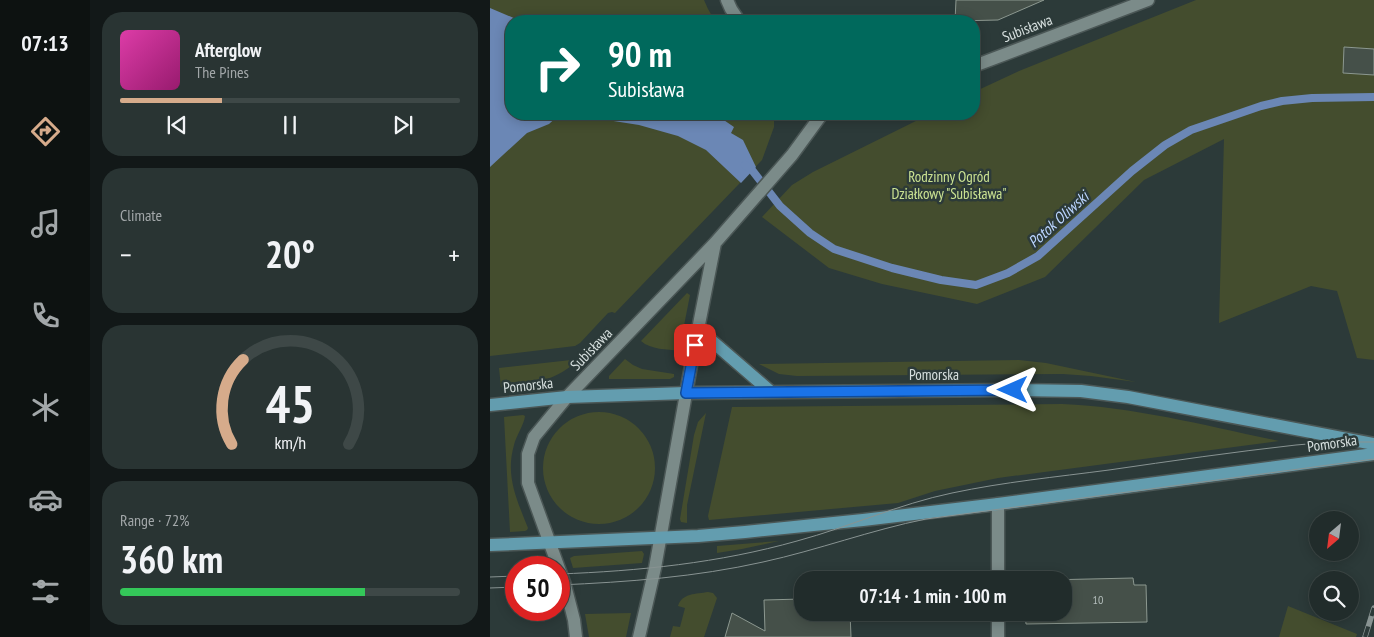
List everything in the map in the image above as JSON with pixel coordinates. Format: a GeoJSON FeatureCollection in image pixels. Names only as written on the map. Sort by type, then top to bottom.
{"type":"FeatureCollection","features":[{"type":"Feature","properties":{"kind":"main road"},"geometry":{"type":"LineString","coordinates":[[698,329],[771,392]]}},
{"type":"Feature","properties":{"kind":"main road","name":"Pomorska"},"geometry":{"type":"LineString","coordinates":[[490,405],[567,397],[686,393],[1081,391],[1128,397],[1374,444]]}},
{"type":"Feature","properties":{"kind":"main road","name":"Pomorska"},"geometry":{"type":"LineString","coordinates":[[490,545],[698,536],[745,532],[998,504],[1374,454]]}},
{"type":"Feature","properties":{"kind":"street"},"geometry":{"type":"LineString","coordinates":[[727,0],[735,15]]}},
{"type":"Feature","properties":{"kind":"street","name":"Subisława"},"geometry":{"type":"LineString","coordinates":[[980,64],[1148,0]]}},
{"type":"Feature","properties":{"kind":"street","name":"Subisława"},"geometry":{"type":"LineString","coordinates":[[576,637],[569,600],[528,483],[528,454],[534,438],[567,397],[715,243],[792,155],[818,120]]}},
{"type":"Feature","properties":{"kind":"street","name":"Subisława"},"geometry":{"type":"LineString","coordinates":[[639,637],[661,537],[715,243]]}},
{"type":"Feature","properties":{"kind":"street"},"geometry":{"type":"LineString","coordinates":[[998,504],[998,571]]}},
{"type":"Feature","properties":{"kind":"street"},"geometry":{"type":"LineString","coordinates":[[998,621],[998,637]]}},
{"type":"Feature","properties":{"kind":"green space"},"geometry":{"type":"Polygon","coordinates":[[[490,0],[704,0],[712,15],[505,15],[505,120],[774,120],[774,127],[762,160],[615,313],[608,313],[580,343],[575,346],[490,356],[490,0]]]}},
{"type":"Feature","properties":{"kind":"green space","name":"Rodzinny Ogród Działkowy \"Subisława\""},"geometry":{"type":"Polygon","coordinates":[[[1196,0],[1374,0],[1374,360],[1357,358],[1337,291],[1311,286],[1219,323],[1224,139],[1144,180],[1045,277],[977,304],[882,284],[829,268],[762,217],[792,185],[813,172],[918,120],[980,120],[980,89],[1019,71],[1196,0]]]}},
{"type":"Feature","properties":{"kind":"green space"},"geometry":{"type":"Polygon","coordinates":[[[687,293],[690,295],[679,351],[654,348],[641,341],[687,293]]]}},
{"type":"Feature","properties":{"kind":"green space"},"geometry":{"type":"Polygon","coordinates":[[[580,359],[561,373],[552,377],[524,385],[501,387],[499,368],[580,359]]]}},
{"type":"Feature","properties":{"kind":"green space"},"geometry":{"type":"Polygon","coordinates":[[[625,359],[642,369],[674,374],[674,377],[670,379],[609,379],[609,376],[625,359]]]}},
{"type":"Feature","properties":{"kind":"green space"},"geometry":{"type":"Polygon","coordinates":[[[1019,360],[1046,363],[1136,382],[1063,374],[797,376],[779,374],[759,364],[1019,360]]]}},
{"type":"Feature","properties":{"kind":"green space"},"geometry":{"type":"Polygon","coordinates":[[[1062,404],[1144,413],[1279,441],[998,478],[935,491],[898,503],[709,520],[708,516],[732,407],[1062,404]]]}},
{"type":"Feature","properties":{"kind":"green space"},"geometry":{"type":"Polygon","coordinates":[[[599,412],[621,416],[639,428],[651,446],[655,468],[651,490],[639,508],[621,520],[599,524],[577,520],[559,508],[547,490],[543,468],[547,446],[559,428],[577,416],[599,412]]]}},
{"type":"Feature","properties":{"kind":"green space"},"geometry":{"type":"Polygon","coordinates":[[[706,413],[687,505],[687,523],[681,522],[694,435],[698,422],[706,413]]]}},
{"type":"Feature","properties":{"kind":"green space"},"geometry":{"type":"Polygon","coordinates":[[[525,416],[514,445],[511,467],[514,488],[528,528],[525,531],[510,532],[504,417],[525,416]]]}},
{"type":"Feature","properties":{"kind":"green space"},"geometry":{"type":"Polygon","coordinates":[[[779,541],[742,549],[717,553],[717,546],[779,541]]]}},
{"type":"Feature","properties":{"kind":"green space"},"geometry":{"type":"Polygon","coordinates":[[[642,551],[644,554],[642,563],[573,568],[570,558],[574,556],[642,551]]]}},
{"type":"Feature","properties":{"kind":"green space"},"geometry":{"type":"Polygon","coordinates":[[[708,592],[713,593],[717,598],[704,637],[670,637],[673,626],[680,627],[685,608],[678,606],[680,602],[686,596],[708,592]]]}},
{"type":"Feature","properties":{"kind":"green space"},"geometry":{"type":"Polygon","coordinates":[[[1288,606],[1309,615],[1309,621],[1325,621],[1357,634],[1356,637],[1279,637],[1288,606]]]}},
{"type":"Feature","properties":{"kind":"green space"},"geometry":{"type":"Polygon","coordinates":[[[631,613],[626,637],[589,637],[585,614],[631,613]]]}},
{"type":"Feature","properties":{"kind":"water"},"geometry":{"type":"Polygon","coordinates":[[[490,8],[507,15],[505,15],[505,120],[553,120],[549,124],[527,133],[490,167],[490,8]]]}},
{"type":"Feature","properties":{"kind":"water"},"geometry":{"type":"Polygon","coordinates":[[[607,120],[724,120],[734,127],[731,133],[743,140],[756,167],[741,183],[706,150],[678,136],[639,125],[607,120]]]}},
{"type":"Feature","properties":{"kind":"building"},"geometry":{"type":"Polygon","coordinates":[[[956,0],[1044,0],[998,20],[980,20],[980,15],[955,15],[956,0]]]}},
{"type":"Feature","properties":{"kind":"building"},"geometry":{"type":"Polygon","coordinates":[[[1344,47],[1374,49],[1374,75],[1343,73],[1344,47]]]}},
{"type":"Feature","properties":{"kind":"building"},"geometry":{"type":"Polygon","coordinates":[[[1133,578],[1134,585],[1146,585],[1147,622],[1026,624],[1026,621],[1072,621],[1072,579],[1133,578]]]}},
{"type":"Feature","properties":{"kind":"building"},"geometry":{"type":"Polygon","coordinates":[[[794,599],[794,621],[850,621],[851,637],[725,637],[732,613],[765,631],[764,600],[794,599]]]}},
{"type":"Feature","properties":{"kind":"waterway","name":"Potok Oliwski"},"geometry":{"type":"LineString","coordinates":[[745,165],[752,170],[780,206],[810,233],[834,249],[892,268],[941,280],[976,285],[1008,273],[1038,256],[1132,171],[1165,145],[1191,130],[1261,106],[1282,101],[1312,98],[1374,97]]}},
{"type":"Feature","properties":{"kind":"tram line"},"geometry":{"type":"LineString","coordinates":[[570,573],[679,565],[768,549],[893,509],[952,493],[991,486],[1296,445],[1331,442],[1374,442]]}},
{"type":"Feature","properties":{"kind":"tram line"},"geometry":{"type":"LineString","coordinates":[[570,584],[713,572],[784,557],[926,519],[1374,459]]}},
{"type":"Feature","properties":{"kind":"tram line"},"geometry":{"type":"LineString","coordinates":[[490,577],[505,576]]}},
{"type":"Feature","properties":{"kind":"tram line"},"geometry":{"type":"LineString","coordinates":[[490,588],[505,587]]}},
{"type":"Feature","properties":{"kind":"railway"},"geometry":{"type":"LineString","coordinates":[[1365,637],[1374,608]]}},
{"type":"Feature","properties":{"kind":"route"},"geometry":{"type":"LineString","coordinates":[[695,345],[686,393],[1013,390]]}}]}
